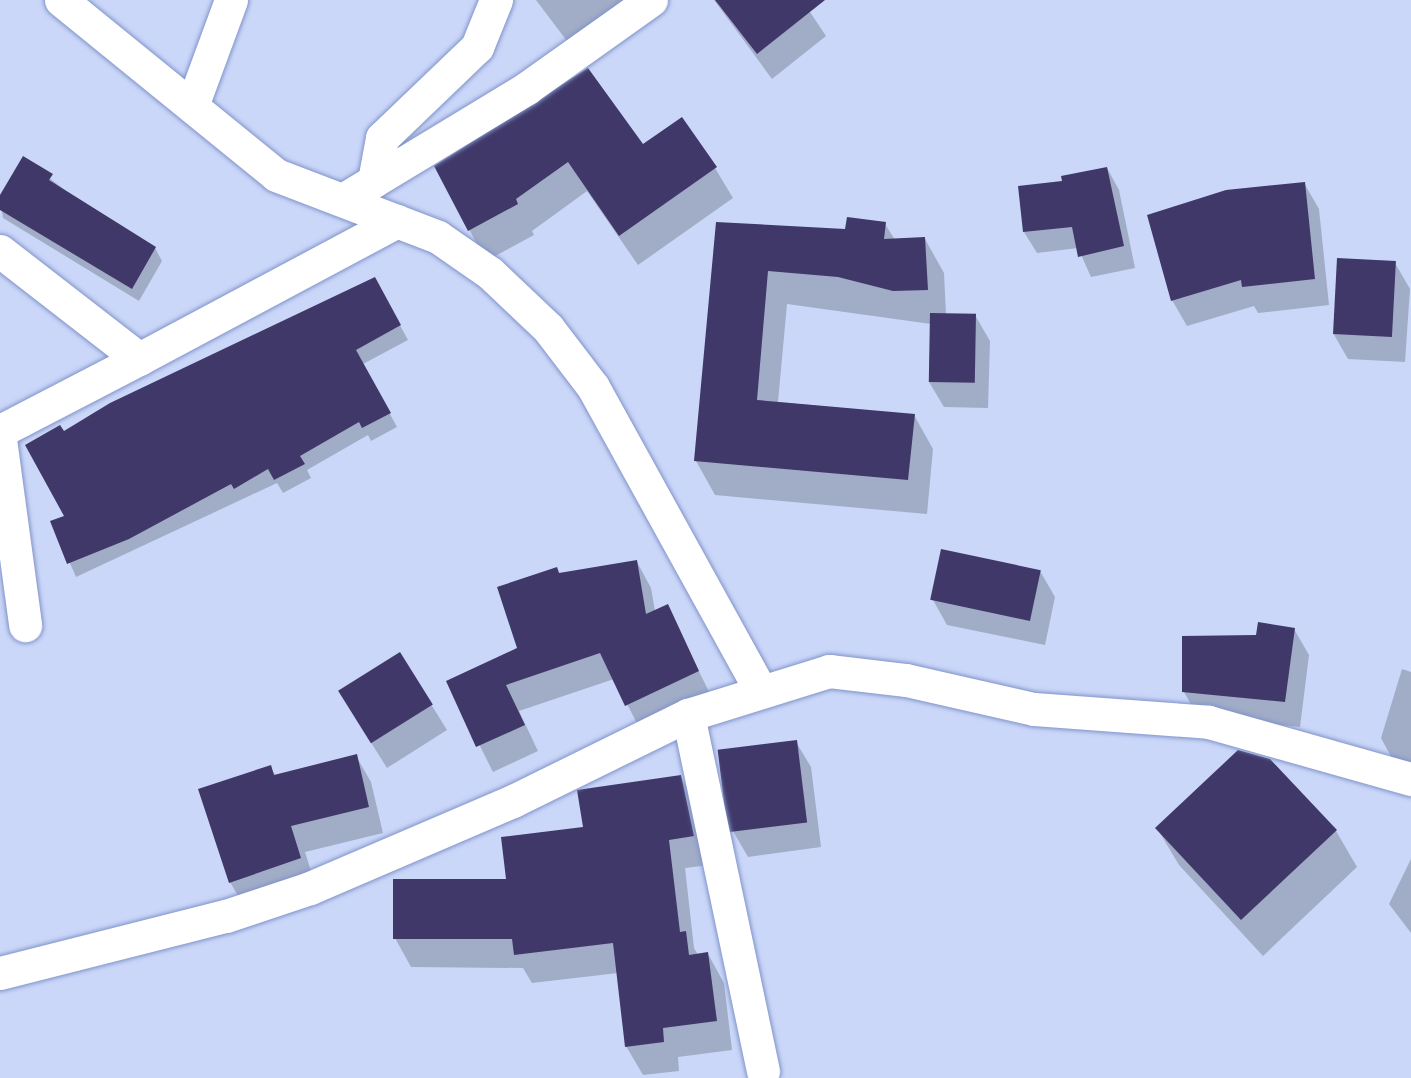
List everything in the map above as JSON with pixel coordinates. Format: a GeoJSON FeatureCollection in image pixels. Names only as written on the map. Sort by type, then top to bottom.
{"type":"FeatureCollection","features":[{"type":"Feature","properties":{"kind":"street"},"geometry":{"type":"LineString","coordinates":[[61,0],[276,175],[344,199],[438,237],[490,273],[548,328],[580,370],[665,509],[759,688]]}},
{"type":"Feature","properties":{"kind":"street"},"geometry":{"type":"LineString","coordinates":[[192,106],[231,0]]}},
{"type":"Feature","properties":{"kind":"street"},"geometry":{"type":"LineString","coordinates":[[374,181],[382,138],[477,47],[496,0]]}},
{"type":"Feature","properties":{"kind":"street"},"geometry":{"type":"LineString","coordinates":[[344,199],[527,88],[651,0]]}},
{"type":"Feature","properties":{"kind":"street"},"geometry":{"type":"LineString","coordinates":[[0,431],[397,221]]}},
{"type":"Feature","properties":{"kind":"street"},"geometry":{"type":"LineString","coordinates":[[0,251],[139,359]]}},
{"type":"Feature","properties":{"kind":"street"},"geometry":{"type":"LineString","coordinates":[[0,439],[25,624]]}},
{"type":"Feature","properties":{"kind":"street"},"geometry":{"type":"LineString","coordinates":[[0,973],[226,916],[310,888],[513,801],[688,715],[759,688],[829,671],[906,680],[1034,709],[1209,722],[1411,779]]}},
{"type":"Feature","properties":{"kind":"street"},"geometry":{"type":"LineString","coordinates":[[688,715],[764,1071]]}},
{"type":"Feature","properties":{"kind":"building"},"geometry":{"type":"Polygon","coordinates":[[[715,0],[825,0],[757,54],[715,0]]]}},
{"type":"Feature","properties":{"kind":"building"},"geometry":{"type":"Polygon","coordinates":[[[588,68],[643,144],[682,117],[717,167],[619,236],[568,162],[516,199],[518,204],[468,231],[434,166],[588,68]]]}},
{"type":"Feature","properties":{"kind":"building"},"geometry":{"type":"Polygon","coordinates":[[[23,156],[53,174],[49,180],[156,247],[132,289],[0,210],[0,195],[23,156]]]}},
{"type":"Feature","properties":{"kind":"building"},"geometry":{"type":"Polygon","coordinates":[[[1107,167],[1124,246],[1078,257],[1072,227],[1023,232],[1018,186],[1062,181],[1061,176],[1107,167]]]}},
{"type":"Feature","properties":{"kind":"building"},"geometry":{"type":"Polygon","coordinates":[[[1305,182],[1315,279],[1242,287],[1241,280],[1171,301],[1147,215],[1226,190],[1305,182]]]}},
{"type":"Feature","properties":{"kind":"building"},"geometry":{"type":"Polygon","coordinates":[[[847,217],[886,222],[884,239],[925,237],[928,290],[893,291],[838,277],[768,271],[757,400],[915,414],[908,480],[694,461],[716,222],[845,229],[847,217]]]}},
{"type":"Feature","properties":{"kind":"building"},"geometry":{"type":"Polygon","coordinates":[[[1337,258],[1396,261],[1392,337],[1333,334],[1337,258]]]}},
{"type":"Feature","properties":{"kind":"building"},"geometry":{"type":"Polygon","coordinates":[[[375,277],[401,325],[356,350],[391,413],[362,428],[359,422],[300,456],[305,464],[274,480],[268,469],[234,489],[231,484],[129,539],[67,564],[50,521],[64,516],[25,445],[60,425],[64,431],[110,403],[375,277]]]}},
{"type":"Feature","properties":{"kind":"building"},"geometry":{"type":"Polygon","coordinates":[[[930,313],[976,314],[975,383],[929,382],[930,313]]]}},
{"type":"Feature","properties":{"kind":"building"},"geometry":{"type":"Polygon","coordinates":[[[941,549],[1041,570],[1030,621],[930,600],[941,549]]]}},
{"type":"Feature","properties":{"kind":"building"},"geometry":{"type":"Polygon","coordinates":[[[637,560],[646,614],[668,604],[699,671],[625,706],[600,653],[506,685],[525,725],[476,747],[446,681],[517,648],[497,587],[557,567],[559,573],[637,560]]]}},
{"type":"Feature","properties":{"kind":"building"},"geometry":{"type":"Polygon","coordinates":[[[1258,622],[1295,628],[1285,702],[1182,692],[1182,636],[1256,635],[1258,622]]]}},
{"type":"Feature","properties":{"kind":"building"},"geometry":{"type":"Polygon","coordinates":[[[400,652],[433,705],[371,743],[338,691],[400,652]]]}},
{"type":"Feature","properties":{"kind":"building"},"geometry":{"type":"Polygon","coordinates":[[[797,740],[807,822],[728,832],[718,750],[797,740]]]}},
{"type":"Feature","properties":{"kind":"building"},"geometry":{"type":"Polygon","coordinates":[[[1238,750],[1270,759],[1337,830],[1241,920],[1155,828],[1238,750]]]}},
{"type":"Feature","properties":{"kind":"building"},"geometry":{"type":"Polygon","coordinates":[[[357,754],[369,807],[291,826],[301,858],[229,883],[198,789],[271,765],[274,775],[357,754]]]}},
{"type":"Feature","properties":{"kind":"building"},"geometry":{"type":"Polygon","coordinates":[[[681,775],[694,836],[669,840],[680,932],[686,931],[689,955],[708,952],[717,1021],[663,1028],[664,1042],[625,1047],[613,943],[514,955],[512,939],[393,939],[393,879],[506,879],[501,837],[583,827],[577,790],[681,775]]]}}]}
